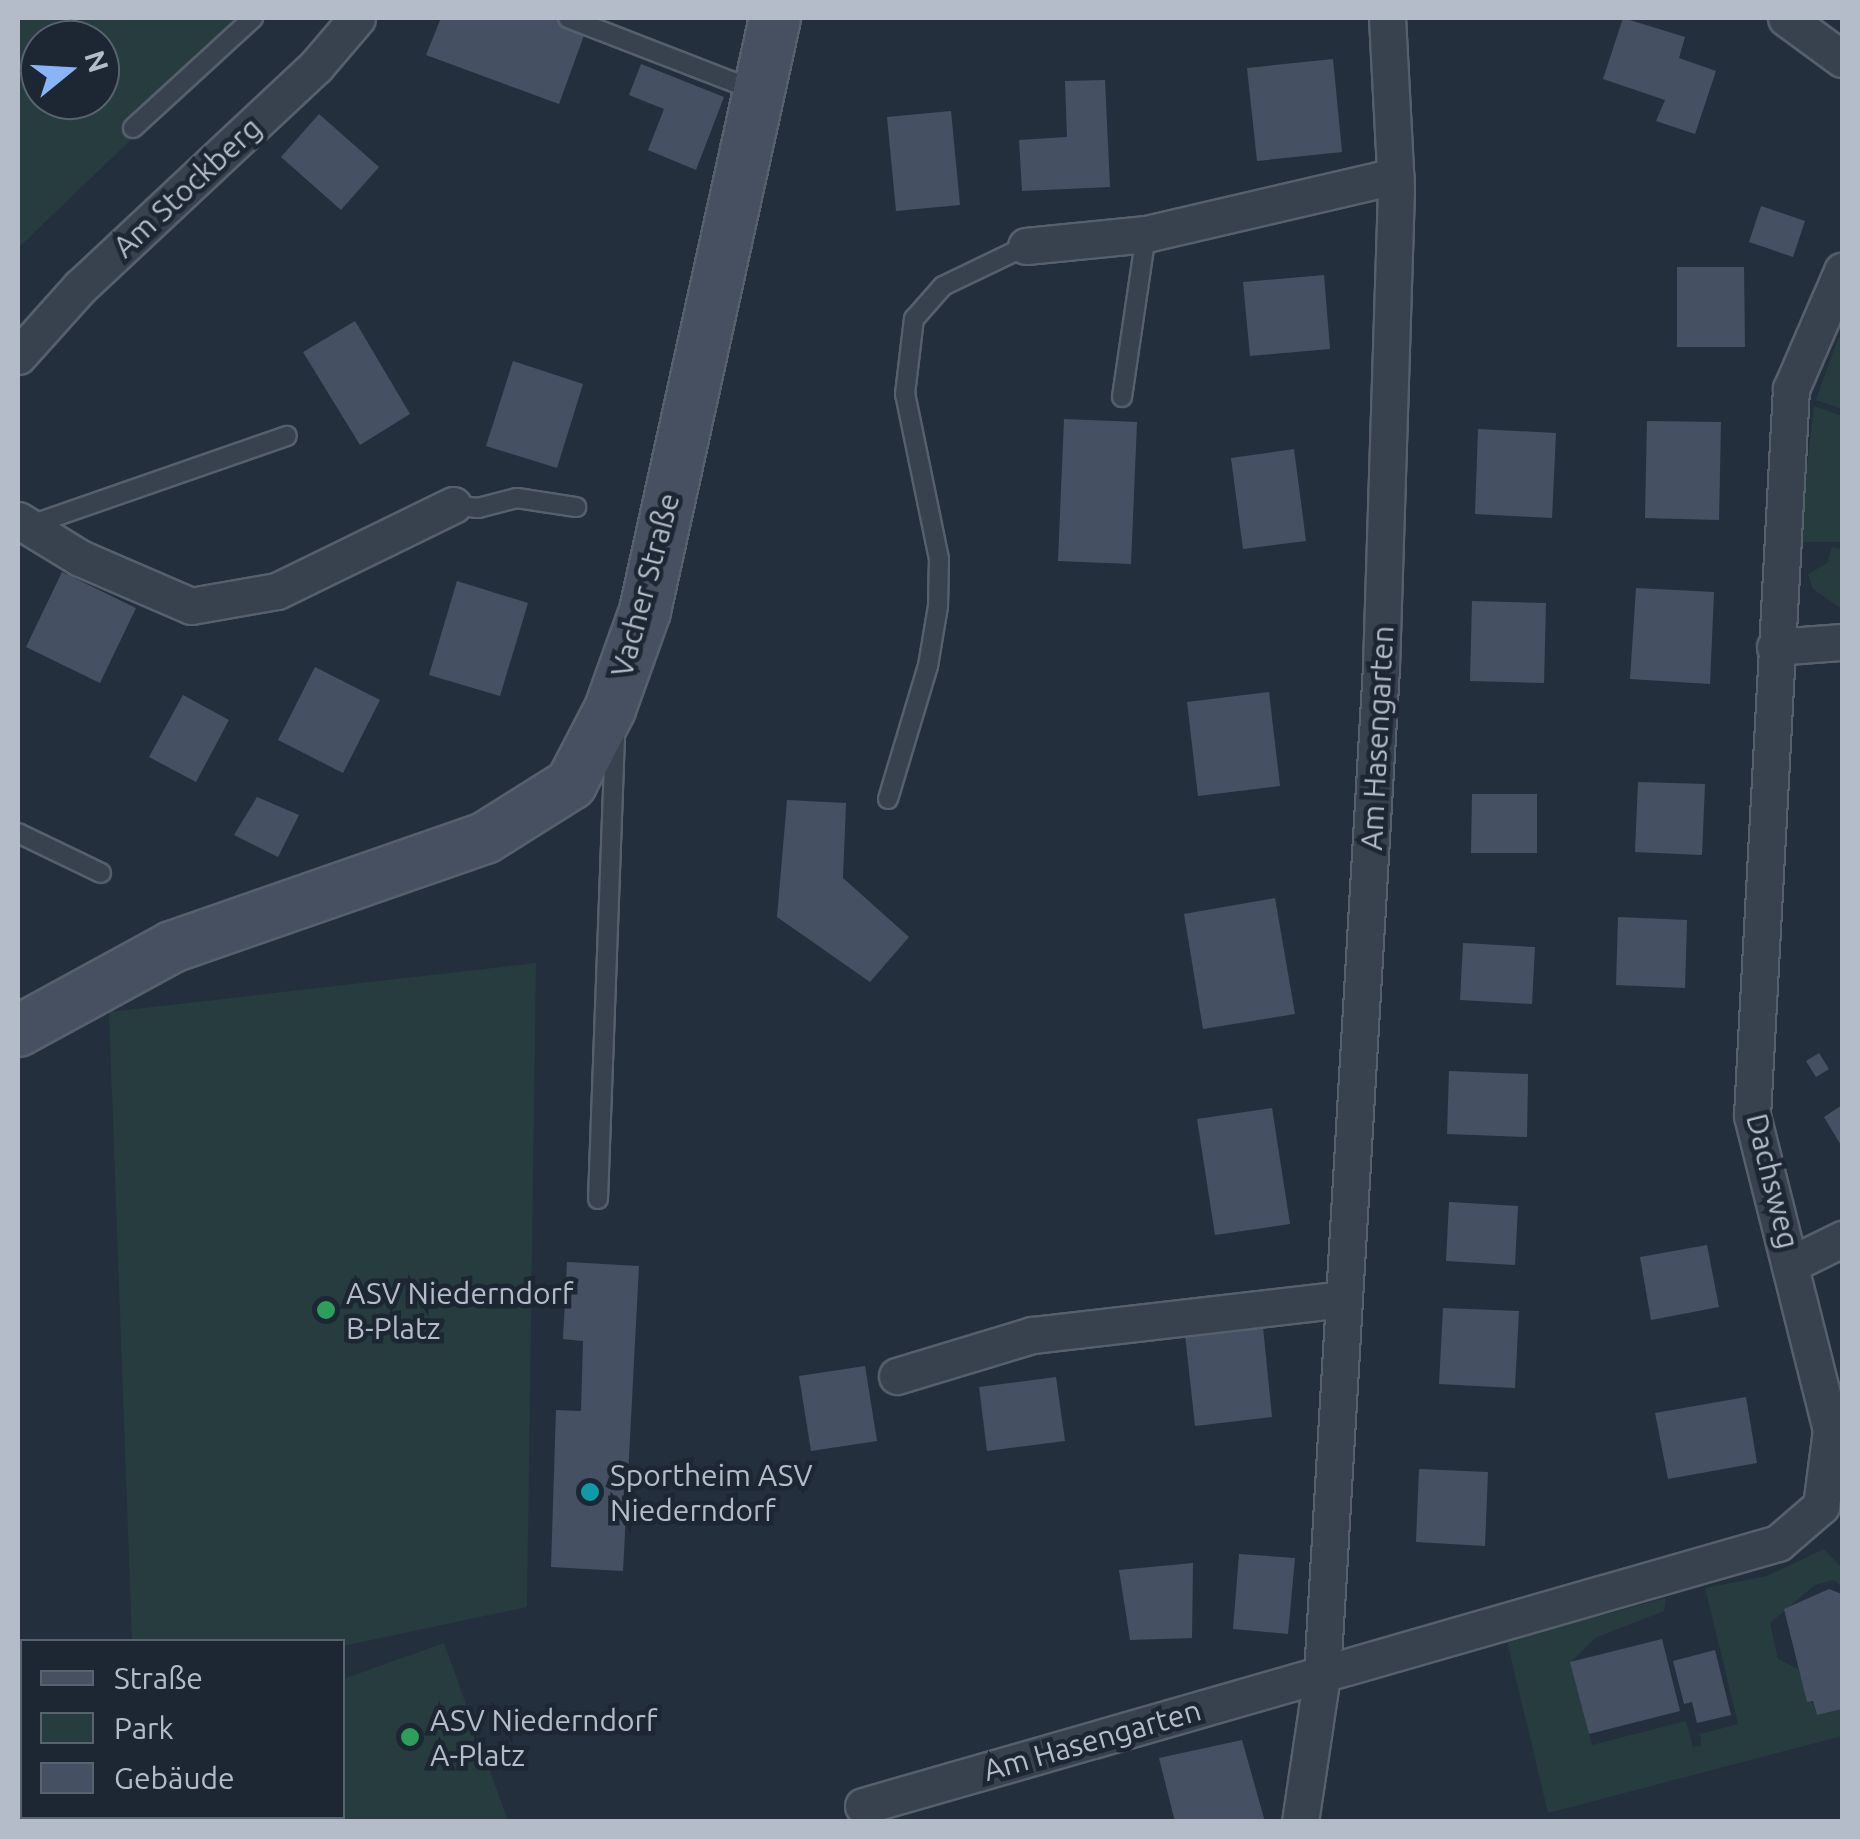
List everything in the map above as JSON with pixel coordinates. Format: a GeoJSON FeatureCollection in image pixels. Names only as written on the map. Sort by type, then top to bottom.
{"type":"FeatureCollection","features":[{"type":"Feature","properties":{"kind":"main road","name":"Vacher Straße"},"geometry":{"type":"LineString","coordinates":[[18,1031],[172,947],[485,838],[571,784],[617,691],[645,611],[774,18]]}},
{"type":"Feature","properties":{"kind":"street","name":"Am Stockberg"},"geometry":{"type":"LineString","coordinates":[[18,356],[80,287],[316,66],[357,18]]}},
{"type":"Feature","properties":{"kind":"street","name":"Am Hasengarten"},"geometry":{"type":"LineString","coordinates":[[1300,1822],[1322,1674],[1379,706],[1395,176],[1388,18]]}},
{"type":"Feature","properties":{"kind":"street"},"geometry":{"type":"LineString","coordinates":[[1786,18],[1842,58]]}},
{"type":"Feature","properties":{"kind":"street"},"geometry":{"type":"LineString","coordinates":[[1026,246],[1146,234],[1395,176]]}},
{"type":"Feature","properties":{"kind":"street","name":"Dachsweg"},"geometry":{"type":"LineString","coordinates":[[1322,1674],[1778,1544],[1821,1506],[1832,1430],[1752,1115],[1791,389],[1842,272]]}},
{"type":"Feature","properties":{"kind":"street"},"geometry":{"type":"LineString","coordinates":[[22,523],[80,558],[191,606],[276,591],[453,505]]}},
{"type":"Feature","properties":{"kind":"street"},"geometry":{"type":"LineString","coordinates":[[1775,647],[1842,642]]}},
{"type":"Feature","properties":{"kind":"street"},"geometry":{"type":"LineString","coordinates":[[1792,1264],[1842,1239]]}},
{"type":"Feature","properties":{"kind":"street"},"geometry":{"type":"LineString","coordinates":[[897,1376],[1032,1334],[1344,1299]]}},
{"type":"Feature","properties":{"kind":"street","name":"Am Hasengarten"},"geometry":{"type":"LineString","coordinates":[[863,1806],[1322,1674]]}},
{"type":"Feature","properties":{"kind":"lane"},"geometry":{"type":"LineString","coordinates":[[133,128],[254,18]]}},
{"type":"Feature","properties":{"kind":"lane"},"geometry":{"type":"LineString","coordinates":[[568,18],[758,92]]}},
{"type":"Feature","properties":{"kind":"lane"},"geometry":{"type":"LineString","coordinates":[[1122,397],[1146,234]]}},
{"type":"Feature","properties":{"kind":"lane"},"geometry":{"type":"LineString","coordinates":[[888,799],[928,666],[938,606],[939,559],[905,394],[914,319],[943,286],[1026,246]]}},
{"type":"Feature","properties":{"kind":"lane"},"geometry":{"type":"LineString","coordinates":[[22,523],[288,436]]}},
{"type":"Feature","properties":{"kind":"lane"},"geometry":{"type":"LineString","coordinates":[[453,505],[478,508],[517,498],[576,508]]}},
{"type":"Feature","properties":{"kind":"lane"},"geometry":{"type":"LineString","coordinates":[[598,1199],[617,691]]}},
{"type":"Feature","properties":{"kind":"lane"},"geometry":{"type":"LineString","coordinates":[[18,832],[101,874]]}},
{"type":"Feature","properties":{"kind":"green space"},"geometry":{"type":"Polygon","coordinates":[[[18,18],[258,18],[18,248],[18,18]]]}},
{"type":"Feature","properties":{"kind":"green space"},"geometry":{"type":"Polygon","coordinates":[[[1838,338],[1842,338],[1842,409],[1816,400],[1838,338]]]}},
{"type":"Feature","properties":{"kind":"green space"},"geometry":{"type":"Polygon","coordinates":[[[1814,406],[1842,416],[1842,542],[1798,542],[1814,406]]]}},
{"type":"Feature","properties":{"kind":"green space"},"geometry":{"type":"Polygon","coordinates":[[[1832,547],[1842,549],[1842,609],[1813,589],[1808,574],[1827,563],[1832,547]]]}},
{"type":"Feature","properties":{"kind":"green space","name":"ASV Niederndorf B-Platz"},"geometry":{"type":"Polygon","coordinates":[[[536,963],[527,1607],[345,1646],[345,1639],[132,1639],[109,1012],[536,963]]]}},
{"type":"Feature","properties":{"kind":"green space"},"geometry":{"type":"Polygon","coordinates":[[[1824,1549],[1842,1568],[1842,1586],[1834,1580],[1815,1585],[1770,1623],[1778,1659],[1798,1669],[1817,1715],[1842,1709],[1842,1736],[1548,1813],[1507,1641],[1666,1598],[1664,1611],[1595,1638],[1571,1662],[1592,1745],[1686,1721],[1693,1747],[1701,1746],[1700,1734],[1738,1724],[1705,1588],[1767,1576],[1824,1549]]]}},
{"type":"Feature","properties":{"kind":"green space","name":"ASV Niederndorf A-Platz"},"geometry":{"type":"Polygon","coordinates":[[[444,1643],[508,1821],[18,1821],[20,1808],[20,1819],[345,1819],[345,1678],[444,1643]]]}},
{"type":"Feature","properties":{"kind":"building"},"geometry":{"type":"Polygon","coordinates":[[[441,18],[551,18],[586,30],[559,104],[426,55],[441,18]]]}},
{"type":"Feature","properties":{"kind":"building"},"geometry":{"type":"Polygon","coordinates":[[[1623,18],[1685,37],[1679,58],[1716,71],[1695,134],[1656,121],[1665,100],[1603,79],[1623,18]]]}},
{"type":"Feature","properties":{"kind":"building"},"geometry":{"type":"Polygon","coordinates":[[[1333,59],[1342,152],[1257,161],[1247,68],[1333,59]]]}},
{"type":"Feature","properties":{"kind":"building"},"geometry":{"type":"Polygon","coordinates":[[[641,64],[724,97],[696,170],[648,150],[664,109],[629,95],[641,64]]]}},
{"type":"Feature","properties":{"kind":"building"},"geometry":{"type":"Polygon","coordinates":[[[1105,80],[1110,187],[1022,191],[1019,140],[1067,137],[1065,81],[1105,80]]]}},
{"type":"Feature","properties":{"kind":"building"},"geometry":{"type":"Polygon","coordinates":[[[951,111],[960,205],[896,211],[887,117],[951,111]]]}},
{"type":"Feature","properties":{"kind":"building"},"geometry":{"type":"Polygon","coordinates":[[[319,114],[379,167],[341,210],[281,157],[319,114]]]}},
{"type":"Feature","properties":{"kind":"building"},"geometry":{"type":"Polygon","coordinates":[[[1761,206],[1805,221],[1793,257],[1749,242],[1761,206]]]}},
{"type":"Feature","properties":{"kind":"building"},"geometry":{"type":"Polygon","coordinates":[[[1677,267],[1744,267],[1745,347],[1677,347],[1677,267]]]}},
{"type":"Feature","properties":{"kind":"building"},"geometry":{"type":"Polygon","coordinates":[[[1324,275],[1330,349],[1250,356],[1243,282],[1324,275]]]}},
{"type":"Feature","properties":{"kind":"building"},"geometry":{"type":"Polygon","coordinates":[[[355,321],[410,414],[360,445],[303,352],[355,321]]]}},
{"type":"Feature","properties":{"kind":"building"},"geometry":{"type":"Polygon","coordinates":[[[513,361],[583,384],[557,468],[486,446],[513,361]]]}},
{"type":"Feature","properties":{"kind":"building"},"geometry":{"type":"Polygon","coordinates":[[[1064,419],[1137,422],[1131,564],[1058,561],[1064,419]]]}},
{"type":"Feature","properties":{"kind":"building"},"geometry":{"type":"Polygon","coordinates":[[[1647,421],[1721,422],[1719,520],[1645,518],[1647,421]]]}},
{"type":"Feature","properties":{"kind":"building"},"geometry":{"type":"Polygon","coordinates":[[[1478,429],[1556,433],[1552,518],[1475,514],[1478,429]]]}},
{"type":"Feature","properties":{"kind":"building"},"geometry":{"type":"Polygon","coordinates":[[[1294,449],[1306,541],[1243,549],[1231,458],[1294,449]]]}},
{"type":"Feature","properties":{"kind":"building"},"geometry":{"type":"Polygon","coordinates":[[[62,572],[136,608],[100,683],[26,647],[62,572]]]}},
{"type":"Feature","properties":{"kind":"building"},"geometry":{"type":"Polygon","coordinates":[[[457,581],[528,603],[500,696],[429,675],[457,581]]]}},
{"type":"Feature","properties":{"kind":"building"},"geometry":{"type":"Polygon","coordinates":[[[1636,588],[1714,592],[1710,684],[1630,679],[1636,588]]]}},
{"type":"Feature","properties":{"kind":"building"},"geometry":{"type":"Polygon","coordinates":[[[1472,601],[1546,603],[1544,683],[1470,681],[1472,601]]]}},
{"type":"Feature","properties":{"kind":"building"},"geometry":{"type":"Polygon","coordinates":[[[315,667],[380,700],[343,773],[278,740],[315,667]]]}},
{"type":"Feature","properties":{"kind":"building"},"geometry":{"type":"Polygon","coordinates":[[[1269,692],[1280,786],[1198,796],[1187,702],[1269,692]]]}},
{"type":"Feature","properties":{"kind":"building"},"geometry":{"type":"Polygon","coordinates":[[[183,695],[229,720],[196,782],[149,757],[183,695]]]}},
{"type":"Feature","properties":{"kind":"building"},"geometry":{"type":"Polygon","coordinates":[[[1638,782],[1705,784],[1702,855],[1635,852],[1638,782]]]}},
{"type":"Feature","properties":{"kind":"building"},"geometry":{"type":"Polygon","coordinates":[[[1472,794],[1537,794],[1537,853],[1471,853],[1472,794]]]}},
{"type":"Feature","properties":{"kind":"building"},"geometry":{"type":"Polygon","coordinates":[[[257,797],[299,815],[278,857],[234,835],[257,797]]]}},
{"type":"Feature","properties":{"kind":"building"},"geometry":{"type":"Polygon","coordinates":[[[787,800],[846,803],[843,878],[909,937],[870,982],[777,917],[787,800]]]}},
{"type":"Feature","properties":{"kind":"building"},"geometry":{"type":"Polygon","coordinates":[[[1275,898],[1295,1014],[1203,1029],[1184,914],[1275,898]]]}},
{"type":"Feature","properties":{"kind":"building"},"geometry":{"type":"Polygon","coordinates":[[[1618,917],[1687,920],[1685,988],[1616,985],[1618,917]]]}},
{"type":"Feature","properties":{"kind":"building"},"geometry":{"type":"Polygon","coordinates":[[[1463,943],[1535,947],[1532,1004],[1460,1000],[1463,943]]]}},
{"type":"Feature","properties":{"kind":"building"},"geometry":{"type":"Polygon","coordinates":[[[1819,1053],[1829,1069],[1816,1077],[1806,1061],[1819,1053]]]}},
{"type":"Feature","properties":{"kind":"building"},"geometry":{"type":"Polygon","coordinates":[[[1449,1071],[1528,1074],[1527,1137],[1447,1134],[1449,1071]]]}},
{"type":"Feature","properties":{"kind":"building"},"geometry":{"type":"Polygon","coordinates":[[[1842,1105],[1842,1147],[1824,1117],[1842,1105]]]}},
{"type":"Feature","properties":{"kind":"building"},"geometry":{"type":"Polygon","coordinates":[[[1272,1108],[1290,1224],[1215,1235],[1197,1119],[1272,1108]]]}},
{"type":"Feature","properties":{"kind":"building"},"geometry":{"type":"Polygon","coordinates":[[[1449,1202],[1518,1206],[1515,1265],[1446,1261],[1449,1202]]]}},
{"type":"Feature","properties":{"kind":"building"},"geometry":{"type":"Polygon","coordinates":[[[1707,1245],[1719,1307],[1651,1320],[1640,1257],[1707,1245]]]}},
{"type":"Feature","properties":{"kind":"building","name":"Sportheim ASV Niederndorf"},"geometry":{"type":"Polygon","coordinates":[[[567,1262],[639,1266],[623,1571],[551,1567],[556,1410],[581,1411],[583,1341],[563,1339],[567,1262]]]}},
{"type":"Feature","properties":{"kind":"building"},"geometry":{"type":"Polygon","coordinates":[[[1443,1308],[1519,1311],[1515,1388],[1439,1384],[1443,1308]]]}},
{"type":"Feature","properties":{"kind":"building"},"geometry":{"type":"Polygon","coordinates":[[[1262,1317],[1272,1417],[1195,1426],[1184,1325],[1262,1317]]]}},
{"type":"Feature","properties":{"kind":"building"},"geometry":{"type":"Polygon","coordinates":[[[865,1366],[877,1441],[811,1451],[799,1376],[865,1366]]]}},
{"type":"Feature","properties":{"kind":"building"},"geometry":{"type":"Polygon","coordinates":[[[1056,1377],[1065,1441],[987,1451],[979,1387],[1056,1377]]]}},
{"type":"Feature","properties":{"kind":"building"},"geometry":{"type":"Polygon","coordinates":[[[1746,1397],[1757,1463],[1668,1479],[1655,1413],[1746,1397]]]}},
{"type":"Feature","properties":{"kind":"building"},"geometry":{"type":"Polygon","coordinates":[[[1419,1469],[1488,1472],[1485,1546],[1416,1542],[1419,1469]]]}},
{"type":"Feature","properties":{"kind":"building"},"geometry":{"type":"Polygon","coordinates":[[[1239,1554],[1295,1558],[1288,1634],[1233,1629],[1239,1554]]]}},
{"type":"Feature","properties":{"kind":"building"},"geometry":{"type":"Polygon","coordinates":[[[1193,1563],[1192,1638],[1130,1640],[1119,1570],[1193,1563]]]}},
{"type":"Feature","properties":{"kind":"building"},"geometry":{"type":"Polygon","coordinates":[[[1829,1589],[1842,1594],[1842,1709],[1817,1715],[1813,1701],[1807,1702],[1784,1609],[1829,1589]]]}},
{"type":"Feature","properties":{"kind":"building"},"geometry":{"type":"Polygon","coordinates":[[[1662,1639],[1680,1711],[1589,1734],[1570,1662],[1662,1639]]]}},
{"type":"Feature","properties":{"kind":"building"},"geometry":{"type":"Polygon","coordinates":[[[1715,1650],[1731,1715],[1697,1723],[1692,1702],[1684,1704],[1673,1661],[1715,1650]]]}},
{"type":"Feature","properties":{"kind":"building"},"geometry":{"type":"Polygon","coordinates":[[[1242,1740],[1265,1822],[1175,1822],[1159,1758],[1242,1740]]]}},
{"type":"Feature","properties":{"kind":"place","name":"ASV Niederndorf B-Platz"},"geometry":{"type":"Point","coordinates":[326,1310]}},
{"type":"Feature","properties":{"kind":"place","name":"Sportheim ASV Niederndorf"},"geometry":{"type":"Point","coordinates":[590,1492]}},
{"type":"Feature","properties":{"kind":"place","name":"ASV Niederndorf A-Platz"},"geometry":{"type":"Point","coordinates":[410,1737]}}]}
